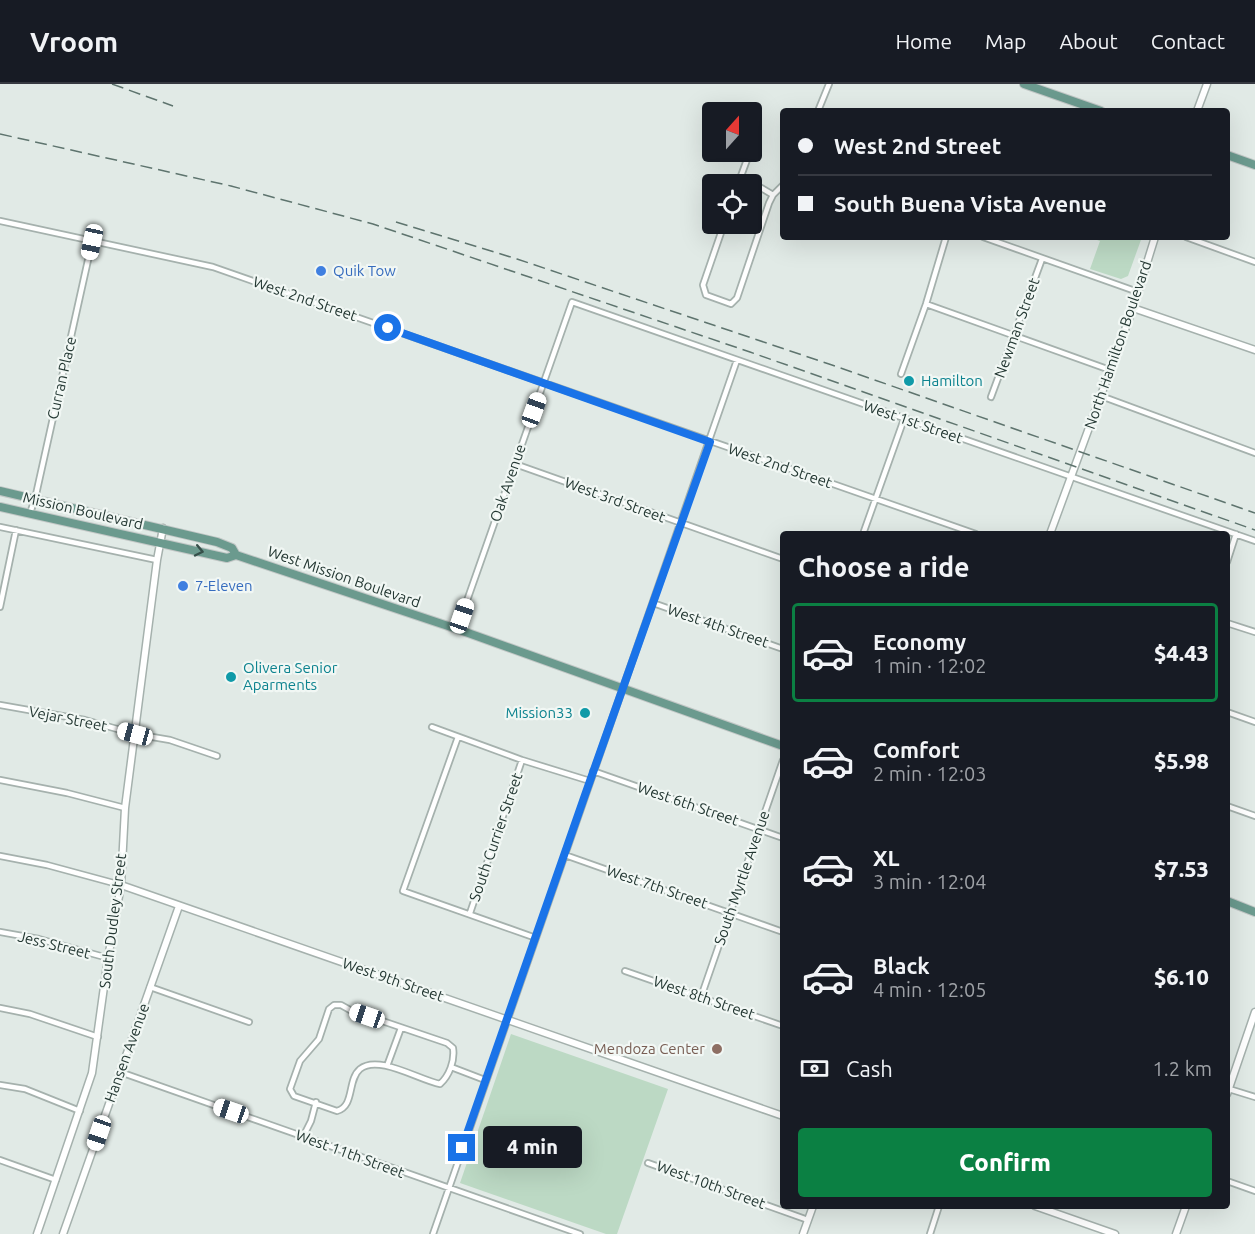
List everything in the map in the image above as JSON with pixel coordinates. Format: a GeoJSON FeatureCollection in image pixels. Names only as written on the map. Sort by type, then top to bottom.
{"type":"FeatureCollection","features":[{"type":"Feature","properties":{"kind":"main road"},"geometry":{"type":"LineString","coordinates":[[1024,84],[1092,108]]}},
{"type":"Feature","properties":{"kind":"main road"},"geometry":{"type":"LineString","coordinates":[[1230,156],[1255,165]]}},
{"type":"Feature","properties":{"kind":"main road","name":"West Mission Boulevard"},"geometry":{"type":"LineString","coordinates":[[0,491],[217,542],[232,548],[236,555]]}},
{"type":"Feature","properties":{"kind":"main road","name":"Mission Boulevard"},"geometry":{"type":"LineString","coordinates":[[0,507],[160,542]]}},
{"type":"Feature","properties":{"kind":"main road","name":"West Mission Boulevard"},"geometry":{"type":"LineString","coordinates":[[160,542],[227,558],[236,555],[457,629],[780,745]]}},
{"type":"Feature","properties":{"kind":"main road"},"geometry":{"type":"LineString","coordinates":[[1230,902],[1255,912]]}},
{"type":"Feature","properties":{"kind":"street"},"geometry":{"type":"LineString","coordinates":[[819,108],[829,84]]}},
{"type":"Feature","properties":{"kind":"street"},"geometry":{"type":"LineString","coordinates":[[1198,108],[1207,84]]}},
{"type":"Feature","properties":{"kind":"street"},"geometry":{"type":"LineString","coordinates":[[762,188],[773,195]]}},
{"type":"Feature","properties":{"kind":"street"},"geometry":{"type":"LineString","coordinates":[[762,226],[773,195],[780,188]]}},
{"type":"Feature","properties":{"kind":"street","name":"West 2nd Street"},"geometry":{"type":"LineString","coordinates":[[0,221],[213,267],[967,531]]}},
{"type":"Feature","properties":{"kind":"street"},"geometry":{"type":"LineString","coordinates":[[721,234],[703,285],[705,295],[731,304],[737,298],[759,234]]}},
{"type":"Feature","properties":{"kind":"street"},"geometry":{"type":"LineString","coordinates":[[901,375],[945,240]]}},
{"type":"Feature","properties":{"kind":"street"},"geometry":{"type":"LineString","coordinates":[[991,240],[1138,292]]}},
{"type":"Feature","properties":{"kind":"street","name":"North Hamilton Boulevard"},"geometry":{"type":"LineString","coordinates":[[1051,531],[1133,308],[1154,240]]}},
{"type":"Feature","properties":{"kind":"street"},"geometry":{"type":"LineString","coordinates":[[1194,240],[1255,262]]}},
{"type":"Feature","properties":{"kind":"street","name":"Curran Place"},"geometry":{"type":"LineString","coordinates":[[30,513],[92,242]]}},
{"type":"Feature","properties":{"kind":"street","name":"Newman Street"},"geometry":{"type":"LineString","coordinates":[[991,397],[1042,259]]}},
{"type":"Feature","properties":{"kind":"street","name":"Oak Avenue"},"geometry":{"type":"LineString","coordinates":[[457,629],[572,302]]}},
{"type":"Feature","properties":{"kind":"street","name":"West 1st Street"},"geometry":{"type":"LineString","coordinates":[[572,302],[1227,531]]}},
{"type":"Feature","properties":{"kind":"street"},"geometry":{"type":"LineString","coordinates":[[926,304],[1110,370]]}},
{"type":"Feature","properties":{"kind":"street"},"geometry":{"type":"LineString","coordinates":[[1133,308],[1255,350]]}},
{"type":"Feature","properties":{"kind":"street"},"geometry":{"type":"LineString","coordinates":[[433,1234],[737,360]]}},
{"type":"Feature","properties":{"kind":"street"},"geometry":{"type":"LineString","coordinates":[[1101,396],[1255,453]]}},
{"type":"Feature","properties":{"kind":"street"},"geometry":{"type":"LineString","coordinates":[[864,531],[904,419]]}},
{"type":"Feature","properties":{"kind":"street","name":"West 3rd Street"},"geometry":{"type":"LineString","coordinates":[[514,464],[780,558]]}},
{"type":"Feature","properties":{"kind":"street"},"geometry":{"type":"LineString","coordinates":[[0,527],[158,560]]}},
{"type":"Feature","properties":{"kind":"street","name":"South Dudley Street"},"geometry":{"type":"LineString","coordinates":[[37,1234],[92,1073],[121,885],[125,808],[163,528]]}},
{"type":"Feature","properties":{"kind":"street"},"geometry":{"type":"LineString","coordinates":[[0,607],[16,530]]}},
{"type":"Feature","properties":{"kind":"street","name":"West 1st Street"},"geometry":{"type":"LineString","coordinates":[[1230,532],[1255,541]]}},
{"type":"Feature","properties":{"kind":"street"},"geometry":{"type":"LineString","coordinates":[[1230,553],[1236,534]]}},
{"type":"Feature","properties":{"kind":"street","name":"West 4th Street"},"geometry":{"type":"LineString","coordinates":[[652,603],[780,648]]}},
{"type":"Feature","properties":{"kind":"street"},"geometry":{"type":"LineString","coordinates":[[1230,623],[1255,632]]}},
{"type":"Feature","properties":{"kind":"street","name":"Vejar Street"},"geometry":{"type":"LineString","coordinates":[[0,705],[85,720],[135,734],[171,740],[217,756]]}},
{"type":"Feature","properties":{"kind":"street"},"geometry":{"type":"LineString","coordinates":[[1230,713],[1255,722]]}},
{"type":"Feature","properties":{"kind":"street"},"geometry":{"type":"LineString","coordinates":[[432,727],[522,760],[590,781]]}},
{"type":"Feature","properties":{"kind":"street"},"geometry":{"type":"LineString","coordinates":[[458,737],[404,891],[536,938]]}},
{"type":"Feature","properties":{"kind":"street","name":"South Currier Street"},"geometry":{"type":"LineString","coordinates":[[470,913],[522,760]]}},
{"type":"Feature","properties":{"kind":"street","name":"South Myrtle Avenue"},"geometry":{"type":"LineString","coordinates":[[701,997],[780,769]]}},
{"type":"Feature","properties":{"kind":"street","name":"West 6th Street"},"geometry":{"type":"LineString","coordinates":[[593,771],[780,837]]}},
{"type":"Feature","properties":{"kind":"street"},"geometry":{"type":"LineString","coordinates":[[0,780],[67,793],[125,808]]}},
{"type":"Feature","properties":{"kind":"street"},"geometry":{"type":"LineString","coordinates":[[1230,807],[1255,816]]}},
{"type":"Feature","properties":{"kind":"street","name":"West 7th Street"},"geometry":{"type":"LineString","coordinates":[[565,855],[780,931]]}},
{"type":"Feature","properties":{"kind":"street","name":"West 9th Street"},"geometry":{"type":"LineString","coordinates":[[0,856],[47,865],[121,885],[780,1115]]}},
{"type":"Feature","properties":{"kind":"street","name":"Hansen Avenue"},"geometry":{"type":"LineString","coordinates":[[63,1234],[179,906]]}},
{"type":"Feature","properties":{"kind":"street","name":"Jess Street"},"geometry":{"type":"LineString","coordinates":[[0,932],[39,939],[108,958]]}},
{"type":"Feature","properties":{"kind":"street","name":"West 8th Street"},"geometry":{"type":"LineString","coordinates":[[625,970],[780,1025]]}},
{"type":"Feature","properties":{"kind":"street"},"geometry":{"type":"LineString","coordinates":[[150,987],[249,1022]]}},
{"type":"Feature","properties":{"kind":"street"},"geometry":{"type":"LineString","coordinates":[[334,1005],[341,1005],[401,1028],[447,1043],[453,1048],[454,1056],[451,1067],[446,1079],[440,1084],[375,1064],[364,1066],[358,1071],[349,1093],[348,1104],[344,1109],[337,1111],[294,1096],[290,1089],[291,1083],[300,1061],[320,1039],[329,1010],[334,1005]]}},
{"type":"Feature","properties":{"kind":"street"},"geometry":{"type":"LineString","coordinates":[[0,1008],[30,1014],[98,1037]]}},
{"type":"Feature","properties":{"kind":"street"},"geometry":{"type":"LineString","coordinates":[[1230,1085],[1255,1012]]}},
{"type":"Feature","properties":{"kind":"street"},"geometry":{"type":"LineString","coordinates":[[387,1066],[401,1028]]}},
{"type":"Feature","properties":{"kind":"street"},"geometry":{"type":"LineString","coordinates":[[451,1067],[485,1080]]}},
{"type":"Feature","properties":{"kind":"street","name":"West 11th Street"},"geometry":{"type":"LineString","coordinates":[[120,1072],[580,1234]]}},
{"type":"Feature","properties":{"kind":"street"},"geometry":{"type":"LineString","coordinates":[[0,1085],[26,1089],[80,1111]]}},
{"type":"Feature","properties":{"kind":"street"},"geometry":{"type":"LineString","coordinates":[[1230,1091],[1255,1097]]}},
{"type":"Feature","properties":{"kind":"street"},"geometry":{"type":"LineString","coordinates":[[303,1137],[314,1114],[316,1102]]}},
{"type":"Feature","properties":{"kind":"street"},"geometry":{"type":"LineString","coordinates":[[0,1160],[56,1180]]}},
{"type":"Feature","properties":{"kind":"street","name":"West 10th Street"},"geometry":{"type":"LineString","coordinates":[[648,1163],[808,1220]]}},
{"type":"Feature","properties":{"kind":"street"},"geometry":{"type":"LineString","coordinates":[[1230,1182],[1255,1191]]}},
{"type":"Feature","properties":{"kind":"street"},"geometry":{"type":"LineString","coordinates":[[803,1234],[812,1209]]}},
{"type":"Feature","properties":{"kind":"street"},"geometry":{"type":"LineString","coordinates":[[930,1234],[938,1209]]}},
{"type":"Feature","properties":{"kind":"street"},"geometry":{"type":"LineString","coordinates":[[1044,1209],[1115,1234]]}},
{"type":"Feature","properties":{"kind":"street"},"geometry":{"type":"LineString","coordinates":[[1176,1234],[1185,1209]]}},
{"type":"Feature","properties":{"kind":"green space"},"geometry":{"type":"Polygon","coordinates":[[[1097,240],[1141,240],[1128,276],[1121,279],[1090,269],[1100,241],[1097,240]]]}},
{"type":"Feature","properties":{"kind":"green space"},"geometry":{"type":"Polygon","coordinates":[[[511,1034],[668,1089],[617,1234],[606,1234],[460,1183],[511,1034]]]}},
{"type":"Feature","properties":{"kind":"railway"},"geometry":{"type":"LineString","coordinates":[[112,84],[173,106]]}},
{"type":"Feature","properties":{"kind":"railway"},"geometry":{"type":"LineString","coordinates":[[0,134],[231,186],[373,224],[750,352],[1255,530]]}},
{"type":"Feature","properties":{"kind":"railway"},"geometry":{"type":"LineString","coordinates":[[396,222],[517,259],[829,364],[1255,513]]}},
{"type":"Feature","properties":{"kind":"place","name":"Quik Tow"},"geometry":{"type":"Point","coordinates":[321,271]}},
{"type":"Feature","properties":{"kind":"place","name":"Hamilton"},"geometry":{"type":"Point","coordinates":[909,381]}},
{"type":"Feature","properties":{"kind":"place","name":"7-Eleven"},"geometry":{"type":"Point","coordinates":[183,586]}},
{"type":"Feature","properties":{"kind":"place","name":"Olivera Senior Aparments"},"geometry":{"type":"Point","coordinates":[231,677]}},
{"type":"Feature","properties":{"kind":"place","name":"Mission33"},"geometry":{"type":"Point","coordinates":[585,713]}},
{"type":"Feature","properties":{"kind":"place","name":"Mendoza Center"},"geometry":{"type":"Point","coordinates":[717,1049]}},
{"type":"Feature","properties":{"kind":"route"},"geometry":{"type":"LineString","coordinates":[[388,328],[710,442],[462,1148]]}}]}
